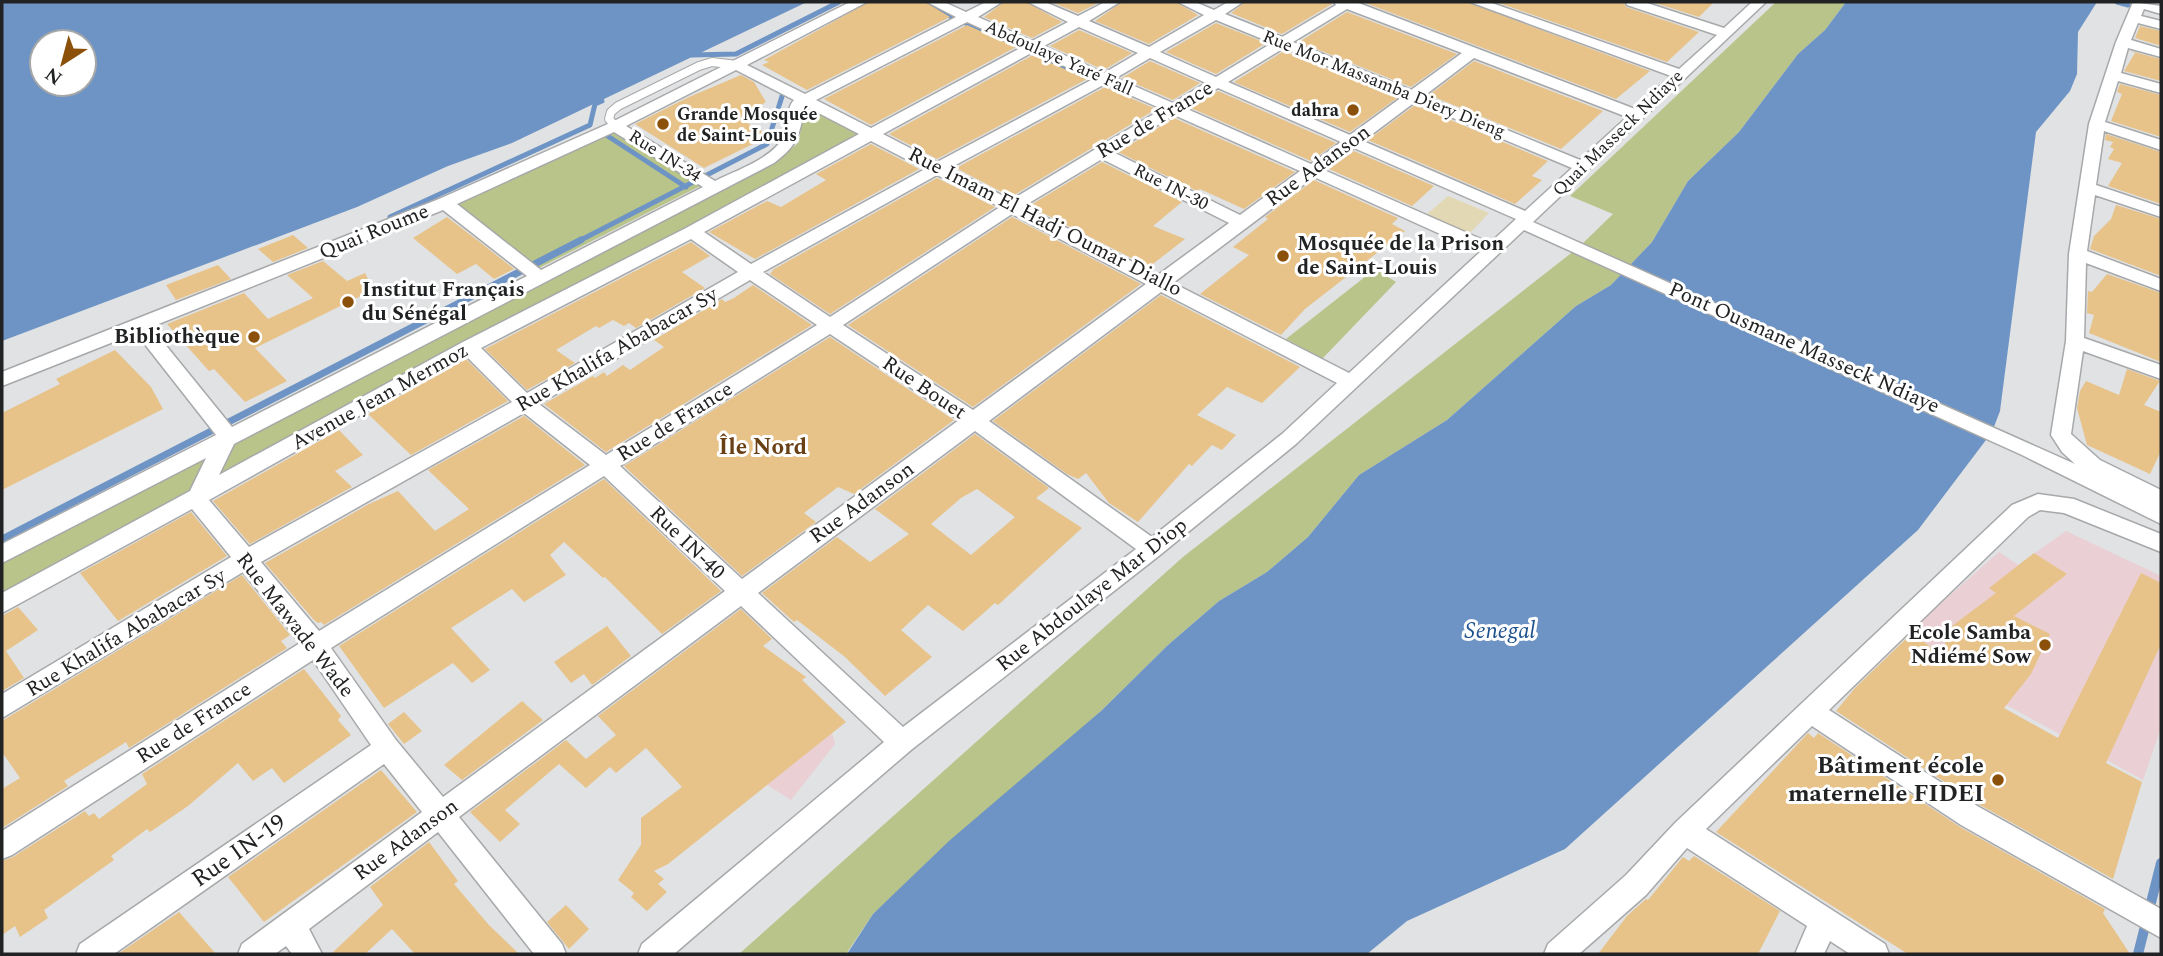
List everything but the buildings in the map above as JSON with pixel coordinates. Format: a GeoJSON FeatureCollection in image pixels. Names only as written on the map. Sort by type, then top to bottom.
{"type":"FeatureCollection","features":[{"type":"Feature","properties":{"kind":"street","name":"Quai Roume"},"geometry":{"type":"LineString","coordinates":[[2,379],[445,203],[615,126],[860,2]]}},
{"type":"Feature","properties":{"kind":"street","name":"Abdoulaye Yaré Fall"},"geometry":{"type":"LineString","coordinates":[[933,2],[1491,250]]}},
{"type":"Feature","properties":{"kind":"street"},"geometry":{"type":"LineString","coordinates":[[804,100],[996,2]]}},
{"type":"Feature","properties":{"kind":"street"},"geometry":{"type":"LineString","coordinates":[[1034,2],[1353,141],[1524,221]]}},
{"type":"Feature","properties":{"kind":"street","name":"Avenue Jean Mermoz"},"geometry":{"type":"LineString","coordinates":[[2,604],[468,347],[692,232],[1114,2]]}},
{"type":"Feature","properties":{"kind":"street","name":"Rue Mor Massamba Diery Dieng"},"geometry":{"type":"LineString","coordinates":[[1184,2],[1584,167]]}},
{"type":"Feature","properties":{"kind":"street","name":"Rue Khalifa Ababacar Sy"},"geometry":{"type":"LineString","coordinates":[[2,707],[245,561],[938,167],[1105,78],[1237,2]]}},
{"type":"Feature","properties":{"kind":"street"},"geometry":{"type":"LineString","coordinates":[[1477,2],[1679,74]]}},
{"type":"Feature","properties":{"kind":"street"},"geometry":{"type":"LineString","coordinates":[[1632,2],[1725,33]]}},
{"type":"Feature","properties":{"kind":"street","name":"Quai Masseck Ndiaye"},"geometry":{"type":"LineString","coordinates":[[1524,221],[1584,167],[1679,74],[1760,2]]}},
{"type":"Feature","properties":{"kind":"street"},"geometry":{"type":"LineString","coordinates":[[1345,3],[1636,115]]}},
{"type":"Feature","properties":{"kind":"street","name":"Rue de France"},"geometry":{"type":"LineString","coordinates":[[2,846],[316,645],[831,325],[1013,206],[1345,3]]}},
{"type":"Feature","properties":{"kind":"street"},"geometry":{"type":"LineString","coordinates":[[2137,8],[2161,10]]}},
{"type":"Feature","properties":{"kind":"street"},"geometry":{"type":"LineString","coordinates":[[2137,8],[2161,26]]}},
{"type":"Feature","properties":{"kind":"street"},"geometry":{"type":"LineString","coordinates":[[2137,8],[2123,42],[2097,124],[2078,254],[2075,341],[2061,435],[2068,447],[2080,458],[2161,499]]}},
{"type":"Feature","properties":{"kind":"street"},"geometry":{"type":"LineString","coordinates":[[2123,42],[2161,53]]}},
{"type":"Feature","properties":{"kind":"street","name":"Rue Adanson"},"geometry":{"type":"LineString","coordinates":[[251,954],[1473,52]]}},
{"type":"Feature","properties":{"kind":"street","name":"Rue Imam El Hadj Oumar Diallo"},"geometry":{"type":"LineString","coordinates":[[737,65],[1162,282],[1351,382]]}},
{"type":"Feature","properties":{"kind":"street"},"geometry":{"type":"LineString","coordinates":[[2113,75],[2161,89]]}},
{"type":"Feature","properties":{"kind":"street","name":"Avenue Jean Mermoz"},"geometry":{"type":"LineString","coordinates":[[2,554],[785,148],[793,137],[797,105],[804,100]]}},
{"type":"Feature","properties":{"kind":"street"},"geometry":{"type":"LineString","coordinates":[[2097,124],[2161,145]]}},
{"type":"Feature","properties":{"kind":"street","name":"Rue IN-34"},"geometry":{"type":"LineString","coordinates":[[615,126],[714,187]]}},
{"type":"Feature","properties":{"kind":"street","name":"Rue IN-30"},"geometry":{"type":"LineString","coordinates":[[1100,152],[1242,223]]}},
{"type":"Feature","properties":{"kind":"street"},"geometry":{"type":"LineString","coordinates":[[2087,187],[2161,212]]}},
{"type":"Feature","properties":{"kind":"street"},"geometry":{"type":"LineString","coordinates":[[445,203],[539,277]]}},
{"type":"Feature","properties":{"kind":"street","name":"Pont Ousmane Masseck Ndiaye"},"geometry":{"type":"LineString","coordinates":[[1524,221],[2029,450],[2161,516]]}},
{"type":"Feature","properties":{"kind":"street","name":"Rue Abdoulaye Mar Diop"},"geometry":{"type":"LineString","coordinates":[[652,954],[902,742],[1152,549],[1289,439],[1524,221]]}},
{"type":"Feature","properties":{"kind":"street","name":"Rue Bouet"},"geometry":{"type":"LineString","coordinates":[[692,232],[974,421],[1152,549]]}},
{"type":"Feature","properties":{"kind":"street"},"geometry":{"type":"LineString","coordinates":[[2078,254],[2161,285]]}},
{"type":"Feature","properties":{"kind":"street"},"geometry":{"type":"LineString","coordinates":[[495,334],[505,294]]}},
{"type":"Feature","properties":{"kind":"street"},"geometry":{"type":"LineString","coordinates":[[139,324],[228,436],[196,499]]}},
{"type":"Feature","properties":{"kind":"street"},"geometry":{"type":"LineString","coordinates":[[2075,341],[2161,372]]}},
{"type":"Feature","properties":{"kind":"street","name":"Rue IN-40"},"geometry":{"type":"LineString","coordinates":[[468,347],[525,403],[605,465],[740,594],[902,742]]}},
{"type":"Feature","properties":{"kind":"street","name":"Rue Mawade Wade"},"geometry":{"type":"LineString","coordinates":[[196,499],[316,645],[387,748],[552,954]]}},
{"type":"Feature","properties":{"kind":"street"},"geometry":{"type":"LineString","coordinates":[[1558,954],[1636,886],[1685,831],[2020,511],[2038,502],[2066,505],[2161,543]]}},
{"type":"Feature","properties":{"kind":"street"},"geometry":{"type":"LineString","coordinates":[[1812,712],[1970,816],[2161,924]]}},
{"type":"Feature","properties":{"kind":"street","name":"Rue IN-19"},"geometry":{"type":"LineString","coordinates":[[90,954],[387,748]]}},
{"type":"Feature","properties":{"kind":"street"},"geometry":{"type":"LineString","coordinates":[[1685,831],[1875,954]]}},
{"type":"Feature","properties":{"kind":"street"},"geometry":{"type":"LineString","coordinates":[[1809,954],[1824,922]]}},
{"type":"Feature","properties":{"kind":"street"},"geometry":{"type":"LineString","coordinates":[[290,926],[308,954]]}},
{"type":"Feature","properties":{"kind":"shaded area","name":"Ecole Samba Ndiémé Sow"},"geometry":{"type":"Polygon","coordinates":[[[2066,531],[2161,576],[2161,728],[2143,780],[1959,679],[1949,658],[1908,632],[1999,552],[2018,565],[2066,531]]]}},
{"type":"Feature","properties":{"kind":"shaded area"},"geometry":{"type":"Polygon","coordinates":[[[827,714],[835,744],[791,800],[750,774],[827,714]]]}},
{"type":"Feature","properties":{"kind":"green space"},"geometry":{"type":"Polygon","coordinates":[[[1776,2],[1846,2],[1825,30],[1798,54],[1739,132],[1688,181],[1652,242],[1611,285],[1576,306],[1447,420],[1359,475],[1308,537],[1267,572],[1219,601],[1168,645],[1101,711],[873,914],[846,954],[739,954],[1183,557],[1579,247],[1613,214],[1570,196],[1776,2]]]}},
{"type":"Feature","properties":{"kind":"green space"},"geometry":{"type":"Polygon","coordinates":[[[804,103],[863,134],[2,598],[2,560],[782,157],[799,142],[804,103]]]}},
{"type":"Feature","properties":{"kind":"green space"},"geometry":{"type":"Polygon","coordinates":[[[615,131],[700,186],[539,268],[456,203],[615,131]]]}},
{"type":"Feature","properties":{"kind":"green space"},"geometry":{"type":"Polygon","coordinates":[[[1375,269],[1396,282],[1322,359],[1286,339],[1375,269]]]}},
{"type":"Feature","properties":{"kind":"sand"},"geometry":{"type":"Polygon","coordinates":[[[1448,196],[1489,213],[1468,235],[1426,215],[1448,196]]]}},
{"type":"Feature","properties":{"kind":"water"},"geometry":{"type":"Polygon","coordinates":[[[2,2],[807,2],[512,143],[448,166],[357,207],[2,341],[2,2]]]}},
{"type":"Feature","properties":{"kind":"water","name":"Senegal"},"geometry":{"type":"Polygon","coordinates":[[[1846,2],[2097,2],[2078,32],[2077,74],[2070,91],[2036,132],[2000,411],[1992,432],[1918,530],[1565,849],[1407,921],[1367,954],[847,954],[873,914],[949,841],[1101,711],[1168,645],[1219,601],[1267,572],[1308,537],[1359,475],[1447,420],[1576,306],[1611,285],[1652,242],[1688,181],[1739,132],[1798,54],[1825,30],[1846,2]]]}},
{"type":"Feature","properties":{"kind":"waterway"},"geometry":{"type":"LineString","coordinates":[[691,55],[736,54],[839,2]]}},
{"type":"Feature","properties":{"kind":"waterway"},"geometry":{"type":"LineString","coordinates":[[918,2],[1083,75]]}},
{"type":"Feature","properties":{"kind":"waterway"},"geometry":{"type":"LineString","coordinates":[[2117,2],[2128,5]]}},
{"type":"Feature","properties":{"kind":"waterway"},"geometry":{"type":"LineString","coordinates":[[685,186],[767,144],[784,90]]}},
{"type":"Feature","properties":{"kind":"waterway"},"geometry":{"type":"LineString","coordinates":[[390,217],[590,125],[595,104],[602,101]]}},
{"type":"Feature","properties":{"kind":"waterway"},"geometry":{"type":"LineString","coordinates":[[600,131],[685,186]]}},
{"type":"Feature","properties":{"kind":"waterway"},"geometry":{"type":"LineString","coordinates":[[577,242],[685,186]]}},
{"type":"Feature","properties":{"kind":"waterway"},"geometry":{"type":"LineString","coordinates":[[2,539],[581,240]]}},
{"type":"Feature","properties":{"kind":"waterway"},"geometry":{"type":"LineString","coordinates":[[2138,954],[2161,863]]}},
{"type":"Feature","properties":{"kind":"place","name":"dahra"},"geometry":{"type":"Point","coordinates":[1353,110]}},
{"type":"Feature","properties":{"kind":"place","name":"Grande Mosquée de Saint-Louis"},"geometry":{"type":"Point","coordinates":[663,124]}},
{"type":"Feature","properties":{"kind":"place","name":"Mosquée de la Prison de Saint-Louis"},"geometry":{"type":"Point","coordinates":[1283,256]}},
{"type":"Feature","properties":{"kind":"place","name":"Institut Français du Sénégal"},"geometry":{"type":"Point","coordinates":[348,302]}},
{"type":"Feature","properties":{"kind":"place","name":"Bibliothèque"},"geometry":{"type":"Point","coordinates":[254,337]}},
{"type":"Feature","properties":{"kind":"place","name":"Ecole Samba Ndiémé Sow"},"geometry":{"type":"Point","coordinates":[2045,645]}},
{"type":"Feature","properties":{"kind":"place","name":"Bâtiment école maternelle FIDEI"},"geometry":{"type":"Point","coordinates":[1998,780]}},
{"type":"Feature","properties":{"kind":"district","name":"Île Nord"},"geometry":{"type":"Point","coordinates":[763,447]}}]}
